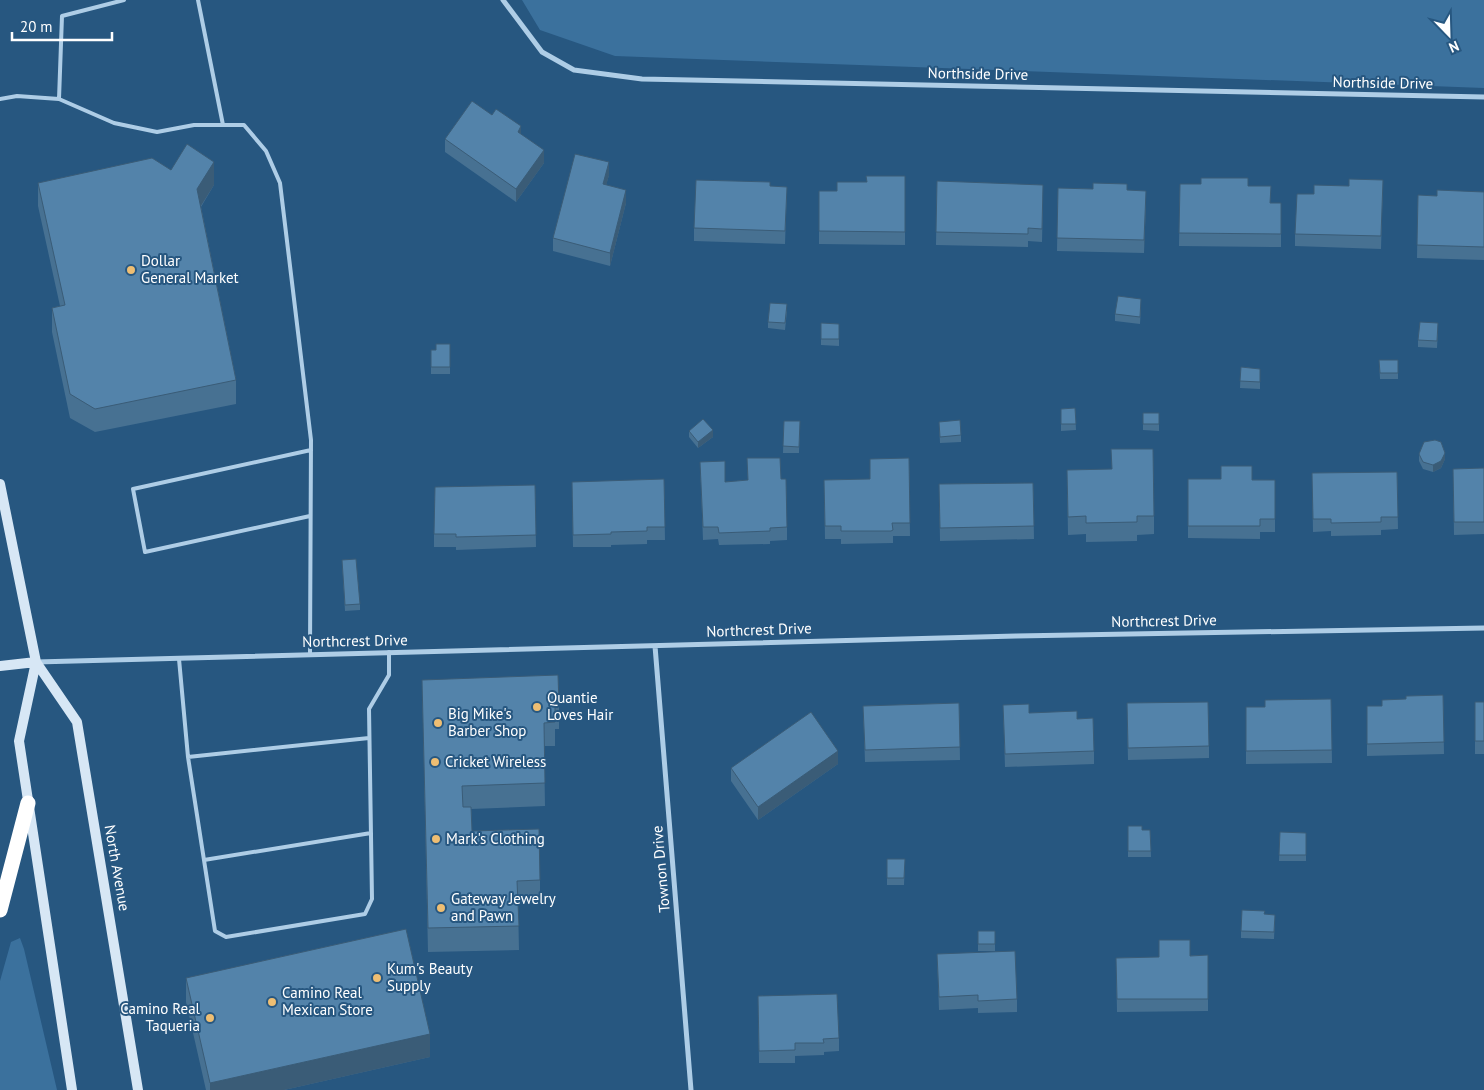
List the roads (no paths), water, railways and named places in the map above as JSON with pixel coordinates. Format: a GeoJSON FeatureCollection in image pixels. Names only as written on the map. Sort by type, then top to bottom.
{"type":"FeatureCollection","features":[{"type":"Feature","properties":{"kind":"highway"},"geometry":{"type":"LineString","coordinates":[[0,910],[28,803]]}},
{"type":"Feature","properties":{"kind":"main road","name":"North Avenue"},"geometry":{"type":"LineString","coordinates":[[0,484],[36,662],[77,722],[138,1090]]}},
{"type":"Feature","properties":{"kind":"main road","name":"North Avenue"},"geometry":{"type":"LineString","coordinates":[[36,662],[19,741],[72,1090]]}},
{"type":"Feature","properties":{"kind":"main road"},"geometry":{"type":"LineString","coordinates":[[0,666],[36,662]]}},
{"type":"Feature","properties":{"kind":"street","name":"Northside Drive"},"geometry":{"type":"LineString","coordinates":[[503,0],[542,52],[574,70],[642,79],[1484,97]]}},
{"type":"Feature","properties":{"kind":"street","name":"Northcrest Drive"},"geometry":{"type":"LineString","coordinates":[[36,662],[1016,636],[1484,628]]}},
{"type":"Feature","properties":{"kind":"street","name":"Townon Drive"},"geometry":{"type":"LineString","coordinates":[[655,646],[691,1090]]}},
{"type":"Feature","properties":{"kind":"lane"},"geometry":{"type":"LineString","coordinates":[[59,99],[62,16],[124,0]]}},
{"type":"Feature","properties":{"kind":"lane"},"geometry":{"type":"LineString","coordinates":[[198,0],[223,125]]}},
{"type":"Feature","properties":{"kind":"lane"},"geometry":{"type":"LineString","coordinates":[[0,99],[17,96],[59,99],[114,123],[158,132],[194,125],[244,125],[266,151],[280,183],[311,450],[310,654]]}},
{"type":"Feature","properties":{"kind":"lane"},"geometry":{"type":"LineString","coordinates":[[310,516],[145,552],[133,489],[311,450]]}},
{"type":"Feature","properties":{"kind":"lane"},"geometry":{"type":"LineString","coordinates":[[179,659],[188,757],[215,931],[226,937],[365,914],[372,899],[369,709],[388,675],[389,652]]}},
{"type":"Feature","properties":{"kind":"lane"},"geometry":{"type":"LineString","coordinates":[[188,757],[369,738]]}},
{"type":"Feature","properties":{"kind":"lane"},"geometry":{"type":"LineString","coordinates":[[204,860],[371,833]]}},
{"type":"Feature","properties":{"kind":"place","name":"Dollar General Market"},"geometry":{"type":"Point","coordinates":[131,270]}},
{"type":"Feature","properties":{"kind":"place","name":"Quantie Loves Hair"},"geometry":{"type":"Point","coordinates":[537,707]}},
{"type":"Feature","properties":{"kind":"place","name":"Big Mike's Barber Shop"},"geometry":{"type":"Point","coordinates":[438,723]}},
{"type":"Feature","properties":{"kind":"place","name":"Cricket Wireless"},"geometry":{"type":"Point","coordinates":[435,762]}},
{"type":"Feature","properties":{"kind":"place","name":"Mark's Clothing"},"geometry":{"type":"Point","coordinates":[436,839]}},
{"type":"Feature","properties":{"kind":"place","name":"Gateway Jewelry and Pawn"},"geometry":{"type":"Point","coordinates":[441,908]}},
{"type":"Feature","properties":{"kind":"place","name":"Kum's Beauty Supply"},"geometry":{"type":"Point","coordinates":[377,978]}},
{"type":"Feature","properties":{"kind":"place","name":"Camino Real Mexican Store"},"geometry":{"type":"Point","coordinates":[272,1002]}},
{"type":"Feature","properties":{"kind":"place","name":"Camino Real Taqueria"},"geometry":{"type":"Point","coordinates":[210,1018]}}]}
